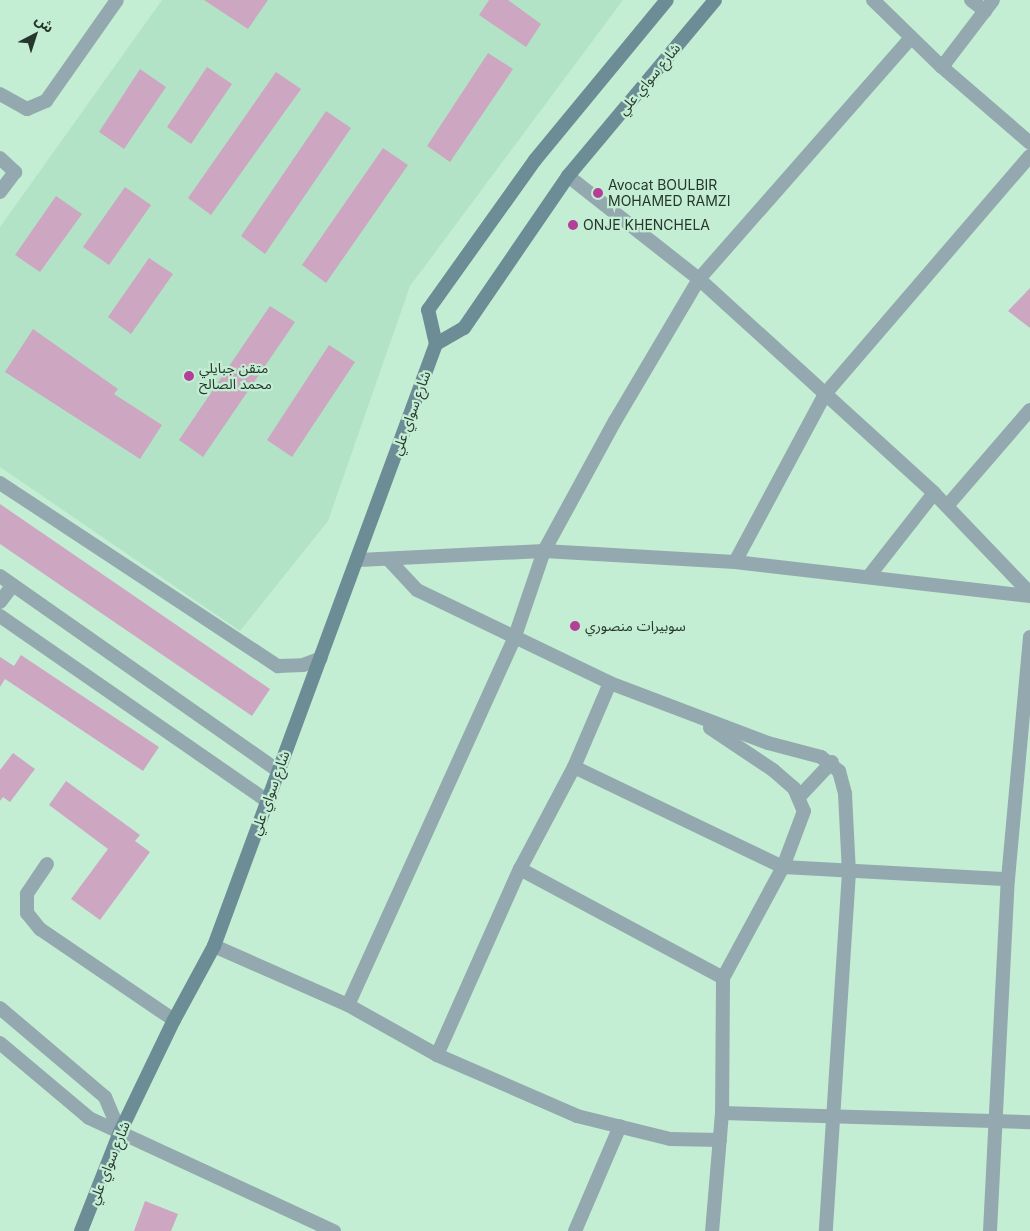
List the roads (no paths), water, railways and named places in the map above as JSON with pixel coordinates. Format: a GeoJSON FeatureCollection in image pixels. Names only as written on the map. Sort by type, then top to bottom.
{"type":"FeatureCollection","features":[{"type":"Feature","properties":{"kind":"main road"},"geometry":{"type":"LineString","coordinates":[[436,344],[428,310],[535,160],[667,0]]}},
{"type":"Feature","properties":{"kind":"main road","name":"شارع سواي علي"},"geometry":{"type":"LineString","coordinates":[[81,1231],[120,1132],[174,1020],[214,946],[278,771],[359,560],[436,344],[464,328],[568,176],[715,0]]}},
{"type":"Feature","properties":{"kind":"street"},"geometry":{"type":"LineString","coordinates":[[0,94],[27,109],[46,102],[117,0]]}},
{"type":"Feature","properties":{"kind":"street"},"geometry":{"type":"LineString","coordinates":[[873,0],[942,67],[1030,143]]}},
{"type":"Feature","properties":{"kind":"street"},"geometry":{"type":"LineString","coordinates":[[942,67],[989,5],[971,0]]}},
{"type":"Feature","properties":{"kind":"street"},"geometry":{"type":"LineString","coordinates":[[348,1005],[514,638],[544,551],[699,279],[911,38]]}},
{"type":"Feature","properties":{"kind":"street"},"geometry":{"type":"LineString","coordinates":[[735,562],[825,394],[1030,156]]}},
{"type":"Feature","properties":{"kind":"street"},"geometry":{"type":"LineString","coordinates":[[0,158],[15,172],[0,192]]}},
{"type":"Feature","properties":{"kind":"street"},"geometry":{"type":"LineString","coordinates":[[568,176],[699,279],[934,493],[1030,594]]}},
{"type":"Feature","properties":{"kind":"street"},"geometry":{"type":"LineString","coordinates":[[947,506],[1030,410]]}},
{"type":"Feature","properties":{"kind":"street"},"geometry":{"type":"LineString","coordinates":[[0,483],[278,666],[303,665],[321,658]]}},
{"type":"Feature","properties":{"kind":"street"},"geometry":{"type":"LineString","coordinates":[[869,576],[934,493]]}},
{"type":"Feature","properties":{"kind":"street"},"geometry":{"type":"LineString","coordinates":[[359,560],[544,551],[735,562],[1030,594]]}},
{"type":"Feature","properties":{"kind":"street"},"geometry":{"type":"LineString","coordinates":[[389,560],[417,590],[610,683],[683,713],[832,762],[845,794],[849,872],[826,1231]]}},
{"type":"Feature","properties":{"kind":"street"},"geometry":{"type":"LineString","coordinates":[[0,576],[278,771]]}},
{"type":"Feature","properties":{"kind":"street"},"geometry":{"type":"LineString","coordinates":[[0,602],[13,584]]}},
{"type":"Feature","properties":{"kind":"street"},"geometry":{"type":"LineString","coordinates":[[0,616],[267,802]]}},
{"type":"Feature","properties":{"kind":"street"},"geometry":{"type":"LineString","coordinates":[[990,1231],[994,1120],[1008,879],[1030,637]]}},
{"type":"Feature","properties":{"kind":"street"},"geometry":{"type":"LineString","coordinates":[[437,1055],[520,869],[574,767],[610,683]]}},
{"type":"Feature","properties":{"kind":"street"},"geometry":{"type":"LineString","coordinates":[[683,713],[751,753],[799,796],[804,811],[783,868],[723,978],[722,1113],[712,1231]]}},
{"type":"Feature","properties":{"kind":"street"},"geometry":{"type":"LineString","coordinates":[[799,796],[832,762]]}},
{"type":"Feature","properties":{"kind":"street"},"geometry":{"type":"LineString","coordinates":[[574,767],[783,868],[1008,879]]}},
{"type":"Feature","properties":{"kind":"street"},"geometry":{"type":"LineString","coordinates":[[47,864],[28,894],[26,904],[32,918],[40,929],[174,1020]]}},
{"type":"Feature","properties":{"kind":"street"},"geometry":{"type":"LineString","coordinates":[[520,869],[723,978]]}},
{"type":"Feature","properties":{"kind":"street"},"geometry":{"type":"LineString","coordinates":[[214,946],[348,1005],[437,1055],[577,1116],[670,1139],[720,1140]]}},
{"type":"Feature","properties":{"kind":"street"},"geometry":{"type":"LineString","coordinates":[[0,1008],[105,1097],[120,1132]]}},
{"type":"Feature","properties":{"kind":"street"},"geometry":{"type":"LineString","coordinates":[[0,1043],[89,1118],[334,1231]]}},
{"type":"Feature","properties":{"kind":"street"},"geometry":{"type":"LineString","coordinates":[[722,1113],[833,1118],[1030,1122]]}},
{"type":"Feature","properties":{"kind":"street"},"geometry":{"type":"LineString","coordinates":[[575,1231],[620,1126]]}},
{"type":"Feature","properties":{"kind":"place","name":"Avocat BOULBIR MOHAMED RAMZI"},"geometry":{"type":"Point","coordinates":[598,193]}},
{"type":"Feature","properties":{"kind":"place","name":"ONJE KHENCHELA"},"geometry":{"type":"Point","coordinates":[573,225]}},
{"type":"Feature","properties":{"kind":"place","name":"متقن جبايلي محمد الصالح"},"geometry":{"type":"Point","coordinates":[189,376]}},
{"type":"Feature","properties":{"kind":"place","name":"سوبيرات منصوري"},"geometry":{"type":"Point","coordinates":[575,626]}}]}
